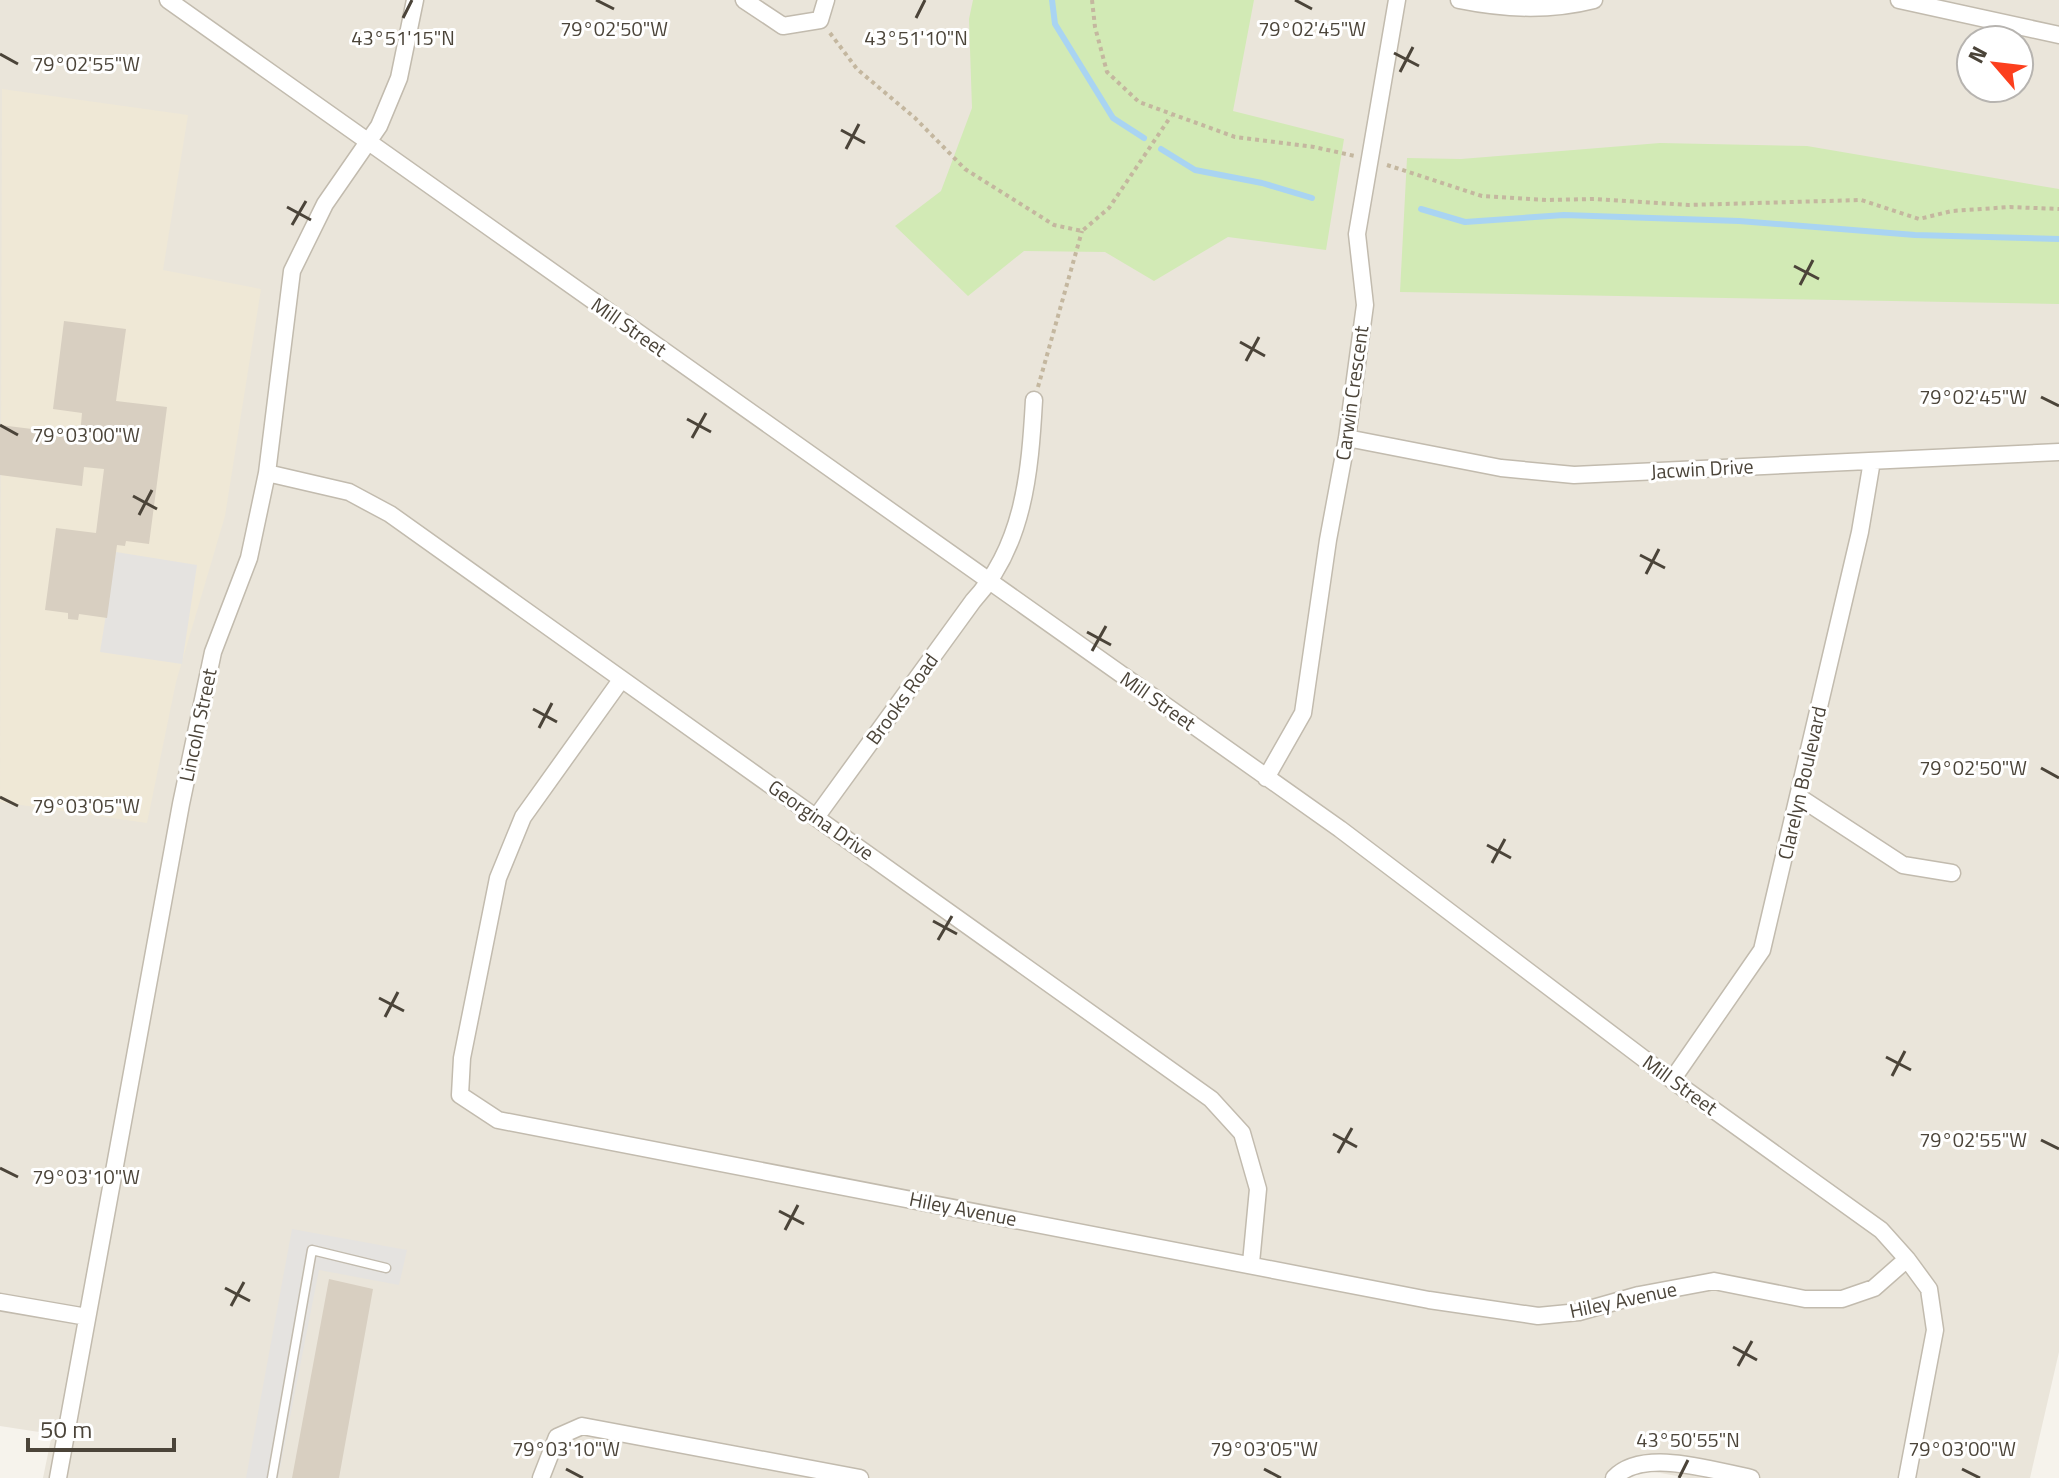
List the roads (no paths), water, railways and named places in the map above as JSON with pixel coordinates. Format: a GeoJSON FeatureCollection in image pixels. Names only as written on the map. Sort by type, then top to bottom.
{"type":"FeatureCollection","features":[{"type":"Feature","properties":{"kind":"street","name":"Mill Street"},"geometry":{"type":"LineString","coordinates":[[168,0],[1340,829],[1672,1080],[1881,1230],[1929,1289],[1935,1330],[1907,1478]]}},
{"type":"Feature","properties":{"kind":"street","name":"Lincoln Street"},"geometry":{"type":"LineString","coordinates":[[58,1478],[200,713],[216,642],[249,558],[267,473],[292,271],[325,204],[379,126],[399,78],[415,0]]}},
{"type":"Feature","properties":{"kind":"street"},"geometry":{"type":"LineString","coordinates":[[744,0],[783,26],[820,20],[826,0]]}},
{"type":"Feature","properties":{"kind":"street","name":"Carwin Crescent"},"geometry":{"type":"LineString","coordinates":[[1266,778],[1303,713],[1365,305],[1357,234],[1397,0]]}},
{"type":"Feature","properties":{"kind":"street"},"geometry":{"type":"LineString","coordinates":[[1459,0],[1480,4],[1563,7],[1594,0]]}},
{"type":"Feature","properties":{"kind":"street"},"geometry":{"type":"LineString","coordinates":[[1899,0],[2059,35]]}},
{"type":"Feature","properties":{"kind":"street","name":"Brooks Road"},"geometry":{"type":"LineString","coordinates":[[817,816],[989,583],[1010,547],[1031,459],[1034,400]]}},
{"type":"Feature","properties":{"kind":"street","name":"Jacwin Drive"},"geometry":{"type":"LineString","coordinates":[[1347,438],[1501,468],[1574,475],[2059,452]]}},
{"type":"Feature","properties":{"kind":"street","name":"Clarelyn Boulevard"},"geometry":{"type":"LineString","coordinates":[[1672,1080],[1762,950],[1860,532],[1872,461]]}},
{"type":"Feature","properties":{"kind":"street","name":"Georgina Drive"},"geometry":{"type":"LineString","coordinates":[[267,473],[349,492],[390,514],[1211,1099],[1242,1133],[1258,1189],[1251,1263]]}},
{"type":"Feature","properties":{"kind":"street","name":"Hiley Avenue"},"geometry":{"type":"LineString","coordinates":[[621,680],[523,817],[498,878],[462,1058],[460,1095],[498,1120],[1251,1263],[1429,1300],[1538,1316],[1579,1312],[1639,1295],[1714,1281],[1805,1299],[1842,1299],[1874,1288],[1907,1259]]}},
{"type":"Feature","properties":{"kind":"street"},"geometry":{"type":"LineString","coordinates":[[1799,797],[1903,865],[1952,873]]}},
{"type":"Feature","properties":{"kind":"street"},"geometry":{"type":"LineString","coordinates":[[0,1302],[87,1317]]}},
{"type":"Feature","properties":{"kind":"street"},"geometry":{"type":"LineString","coordinates":[[541,1478],[557,1437],[582,1426],[860,1478]]}},
{"type":"Feature","properties":{"kind":"street"},"geometry":{"type":"LineString","coordinates":[[1614,1478],[1622,1470],[1656,1461],[1751,1478]]}},
{"type":"Feature","properties":{"kind":"lane"},"geometry":{"type":"LineString","coordinates":[[272,1478],[312,1250],[386,1268]]}},
{"type":"Feature","properties":{"kind":"waterway"},"geometry":{"type":"LineString","coordinates":[[1052,0],[1055,24],[1113,118],[1144,138]]}},
{"type":"Feature","properties":{"kind":"waterway"},"geometry":{"type":"LineString","coordinates":[[1161,149],[1195,170],[1262,183],[1312,198]]}},
{"type":"Feature","properties":{"kind":"waterway"},"geometry":{"type":"LineString","coordinates":[[1421,209],[1465,222],[1564,215],[1739,221],[1915,235],[2059,239]]}}]}
